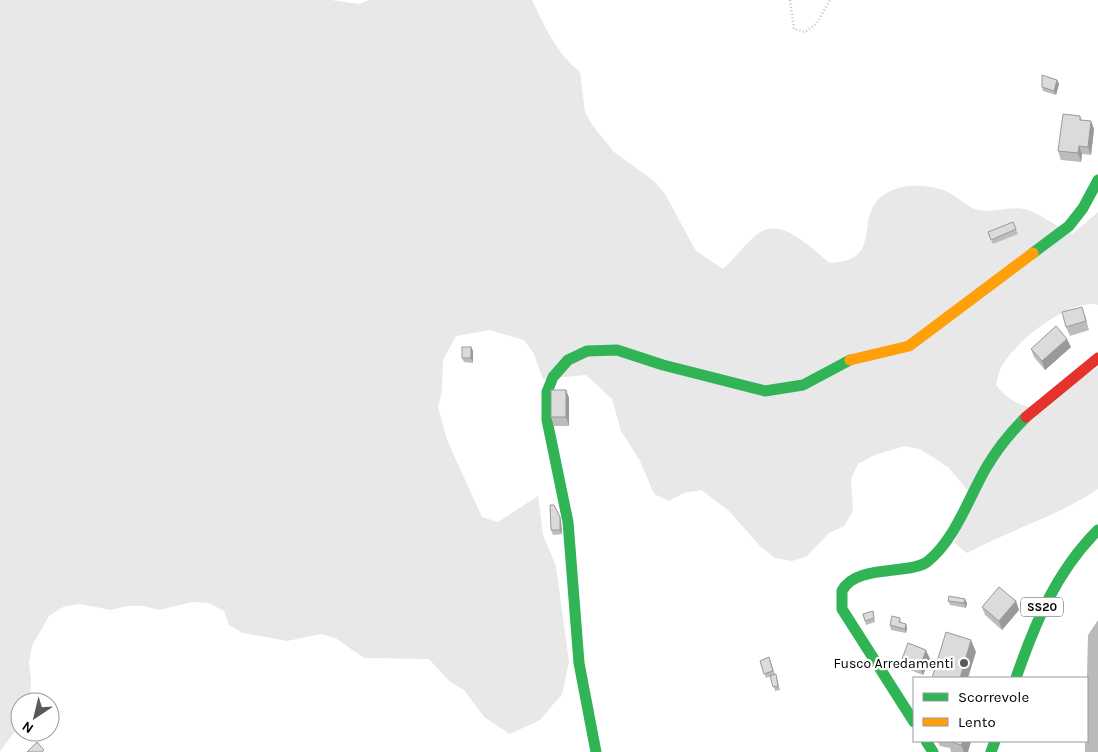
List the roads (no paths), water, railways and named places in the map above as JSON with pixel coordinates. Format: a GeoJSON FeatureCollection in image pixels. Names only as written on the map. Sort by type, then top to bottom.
{"type":"FeatureCollection","features":[{"type":"Feature","properties":{"kind":"main road"},"geometry":{"type":"LineString","coordinates":[[596,752],[579,663],[568,522],[547,420],[547,392],[553,377],[568,360],[587,351],[618,350],[663,365],[765,391],[803,385],[850,360],[909,346],[1069,226],[1083,208],[1098,180]]}},
{"type":"Feature","properties":{"kind":"main road"},"geometry":{"type":"LineString","coordinates":[[913,720],[842,608],[840,600],[848,582],[865,576],[924,564],[932,560],[944,544],[988,460],[1007,436],[1098,358]]}},
{"type":"Feature","properties":{"kind":"main road"},"geometry":{"type":"LineString","coordinates":[[1082,544],[1098,519]]}},
{"type":"Feature","properties":{"kind":"main road","name":"SS20"},"geometry":{"type":"LineString","coordinates":[[1016,677],[1046,599],[1065,566],[1082,544],[1098,530]]}},
{"type":"Feature","properties":{"kind":"main road"},"geometry":{"type":"LineString","coordinates":[[1082,544],[1098,535]]}},
{"type":"Feature","properties":{"kind":"place","name":"Fusco Arredamenti"},"geometry":{"type":"Point","coordinates":[964,663]}}]}
